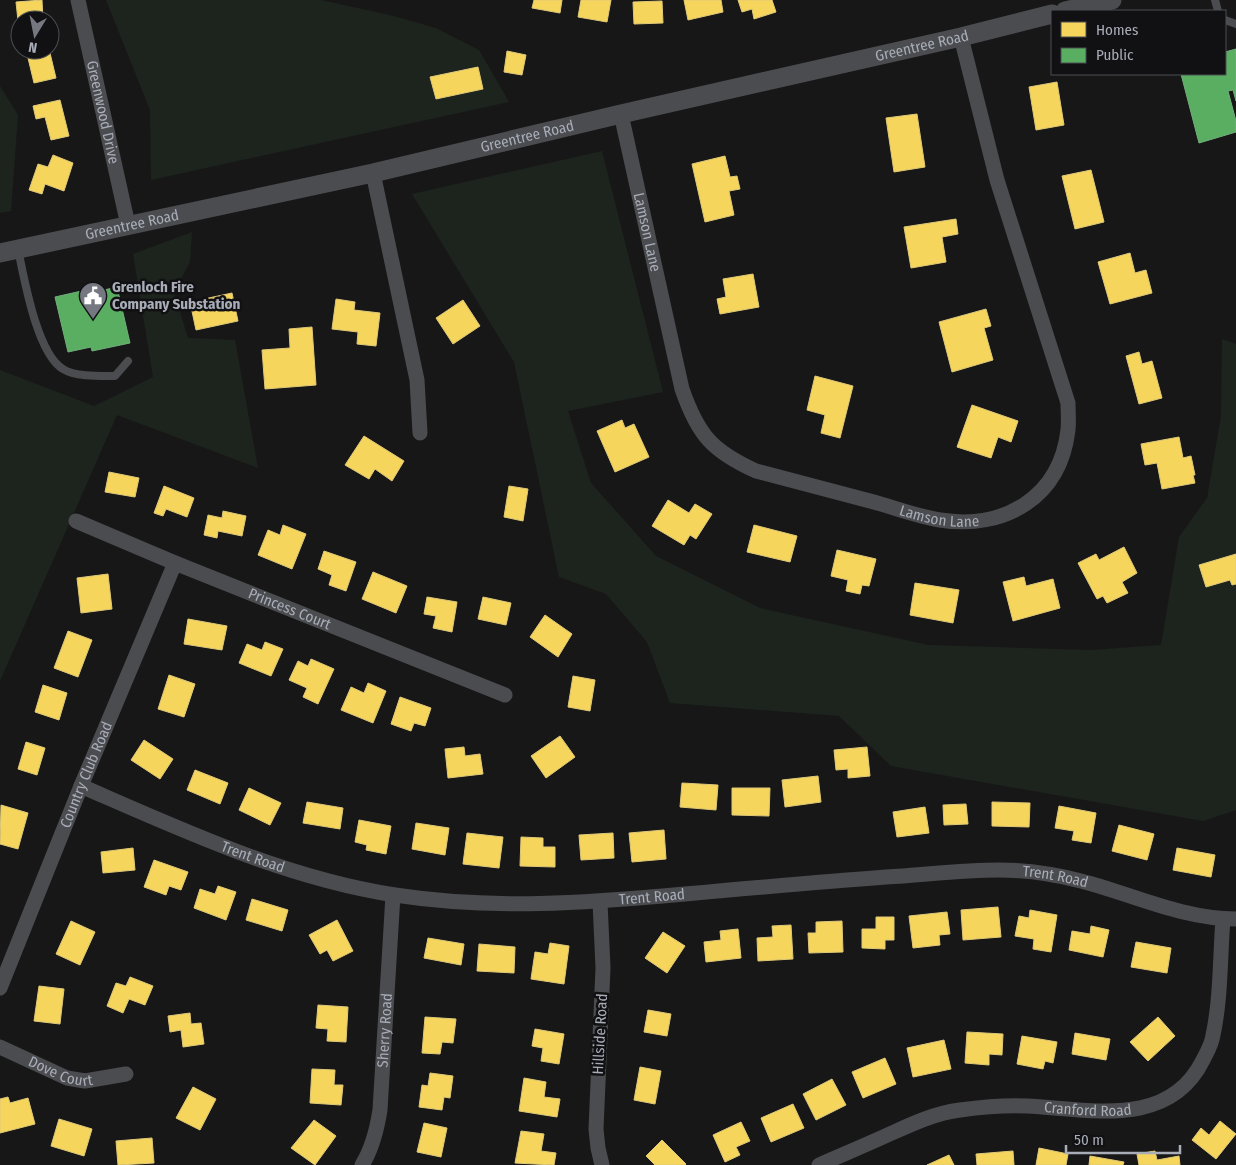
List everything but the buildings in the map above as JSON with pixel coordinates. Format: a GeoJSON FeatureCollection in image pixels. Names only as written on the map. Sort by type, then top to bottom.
{"type":"FeatureCollection","features":[{"type":"Feature","properties":{"kind":"street","name":"Greenwood Drive"},"geometry":{"type":"LineString","coordinates":[[78,0],[128,225]]}},
{"type":"Feature","properties":{"kind":"street"},"geometry":{"type":"LineString","coordinates":[[1074,6],[1112,0]]}},
{"type":"Feature","properties":{"kind":"street","name":"Greentree Road"},"geometry":{"type":"LineString","coordinates":[[9,251],[273,196],[621,114],[961,37],[1051,14]]}},
{"type":"Feature","properties":{"kind":"street","name":"Lamson Lane"},"geometry":{"type":"LineString","coordinates":[[621,114],[682,389],[691,415],[704,435],[720,451],[756,471],[939,520],[982,522],[1003,516],[1023,506],[1039,493],[1054,475],[1063,454],[1068,430],[1068,403],[997,180],[961,37]]}},
{"type":"Feature","properties":{"kind":"street"},"geometry":{"type":"LineString","coordinates":[[372,173],[417,380],[420,433]]}},
{"type":"Feature","properties":{"kind":"street","name":"Princess Court"},"geometry":{"type":"LineString","coordinates":[[76,521],[174,563],[504,695]]}},
{"type":"Feature","properties":{"kind":"street","name":"Country Club Road"},"geometry":{"type":"LineString","coordinates":[[0,988],[81,786],[174,563]]}},
{"type":"Feature","properties":{"kind":"street","name":"Trent Road"},"geometry":{"type":"LineString","coordinates":[[81,786],[245,854],[316,877],[393,894],[446,901],[506,905],[600,902],[974,871],[1017,870],[1067,878],[1184,912],[1230,919]]}},
{"type":"Feature","properties":{"kind":"street","name":"Sherry Road"},"geometry":{"type":"LineString","coordinates":[[362,1165],[368,1156],[380,1110],[393,894]]}},
{"type":"Feature","properties":{"kind":"street","name":"Hillside Road"},"geometry":{"type":"LineString","coordinates":[[600,902],[603,941],[603,985],[596,1129],[602,1165]]}},
{"type":"Feature","properties":{"kind":"street","name":"Cranford Road"},"geometry":{"type":"LineString","coordinates":[[819,1165],[937,1114],[958,1110],[1025,1106],[1122,1111],[1143,1108],[1162,1101],[1178,1092],[1190,1082],[1213,1037],[1230,919]]}},
{"type":"Feature","properties":{"kind":"street","name":"Dove Court"},"geometry":{"type":"LineString","coordinates":[[0,1047],[67,1078],[85,1081],[126,1074]]}},
{"type":"Feature","properties":{"kind":"lane"},"geometry":{"type":"LineString","coordinates":[[9,251],[42,342],[51,358],[63,370],[91,377],[116,376],[128,361]]}},
{"type":"Feature","properties":{"kind":"shaded area"},"geometry":{"type":"Polygon","coordinates":[[[106,0],[321,0],[390,15],[436,28],[479,50],[509,102],[151,180],[150,110],[106,0]]]}},
{"type":"Feature","properties":{"kind":"shaded area"},"geometry":{"type":"Polygon","coordinates":[[[0,86],[18,115],[11,211],[0,213],[0,86]]]}},
{"type":"Feature","properties":{"kind":"shaded area"},"geometry":{"type":"Polygon","coordinates":[[[602,151],[663,392],[568,411],[591,483],[656,556],[760,608],[928,645],[1091,650],[1161,645],[1179,537],[1207,498],[1221,416],[1222,339],[1236,344],[1236,810],[1203,821],[891,766],[839,716],[670,703],[647,642],[606,594],[559,577],[514,362],[412,194],[602,151]]]}},
{"type":"Feature","properties":{"kind":"shaded area"},"geometry":{"type":"Polygon","coordinates":[[[192,232],[190,262],[174,292],[188,338],[235,340],[258,468],[117,415],[0,681],[0,370],[94,406],[153,377],[133,254],[192,232]]]}},
{"type":"Feature","properties":{"kind":"place","name":"Grenloch Fire Company Substation"},"geometry":{"type":"Point","coordinates":[93,320]}}]}
